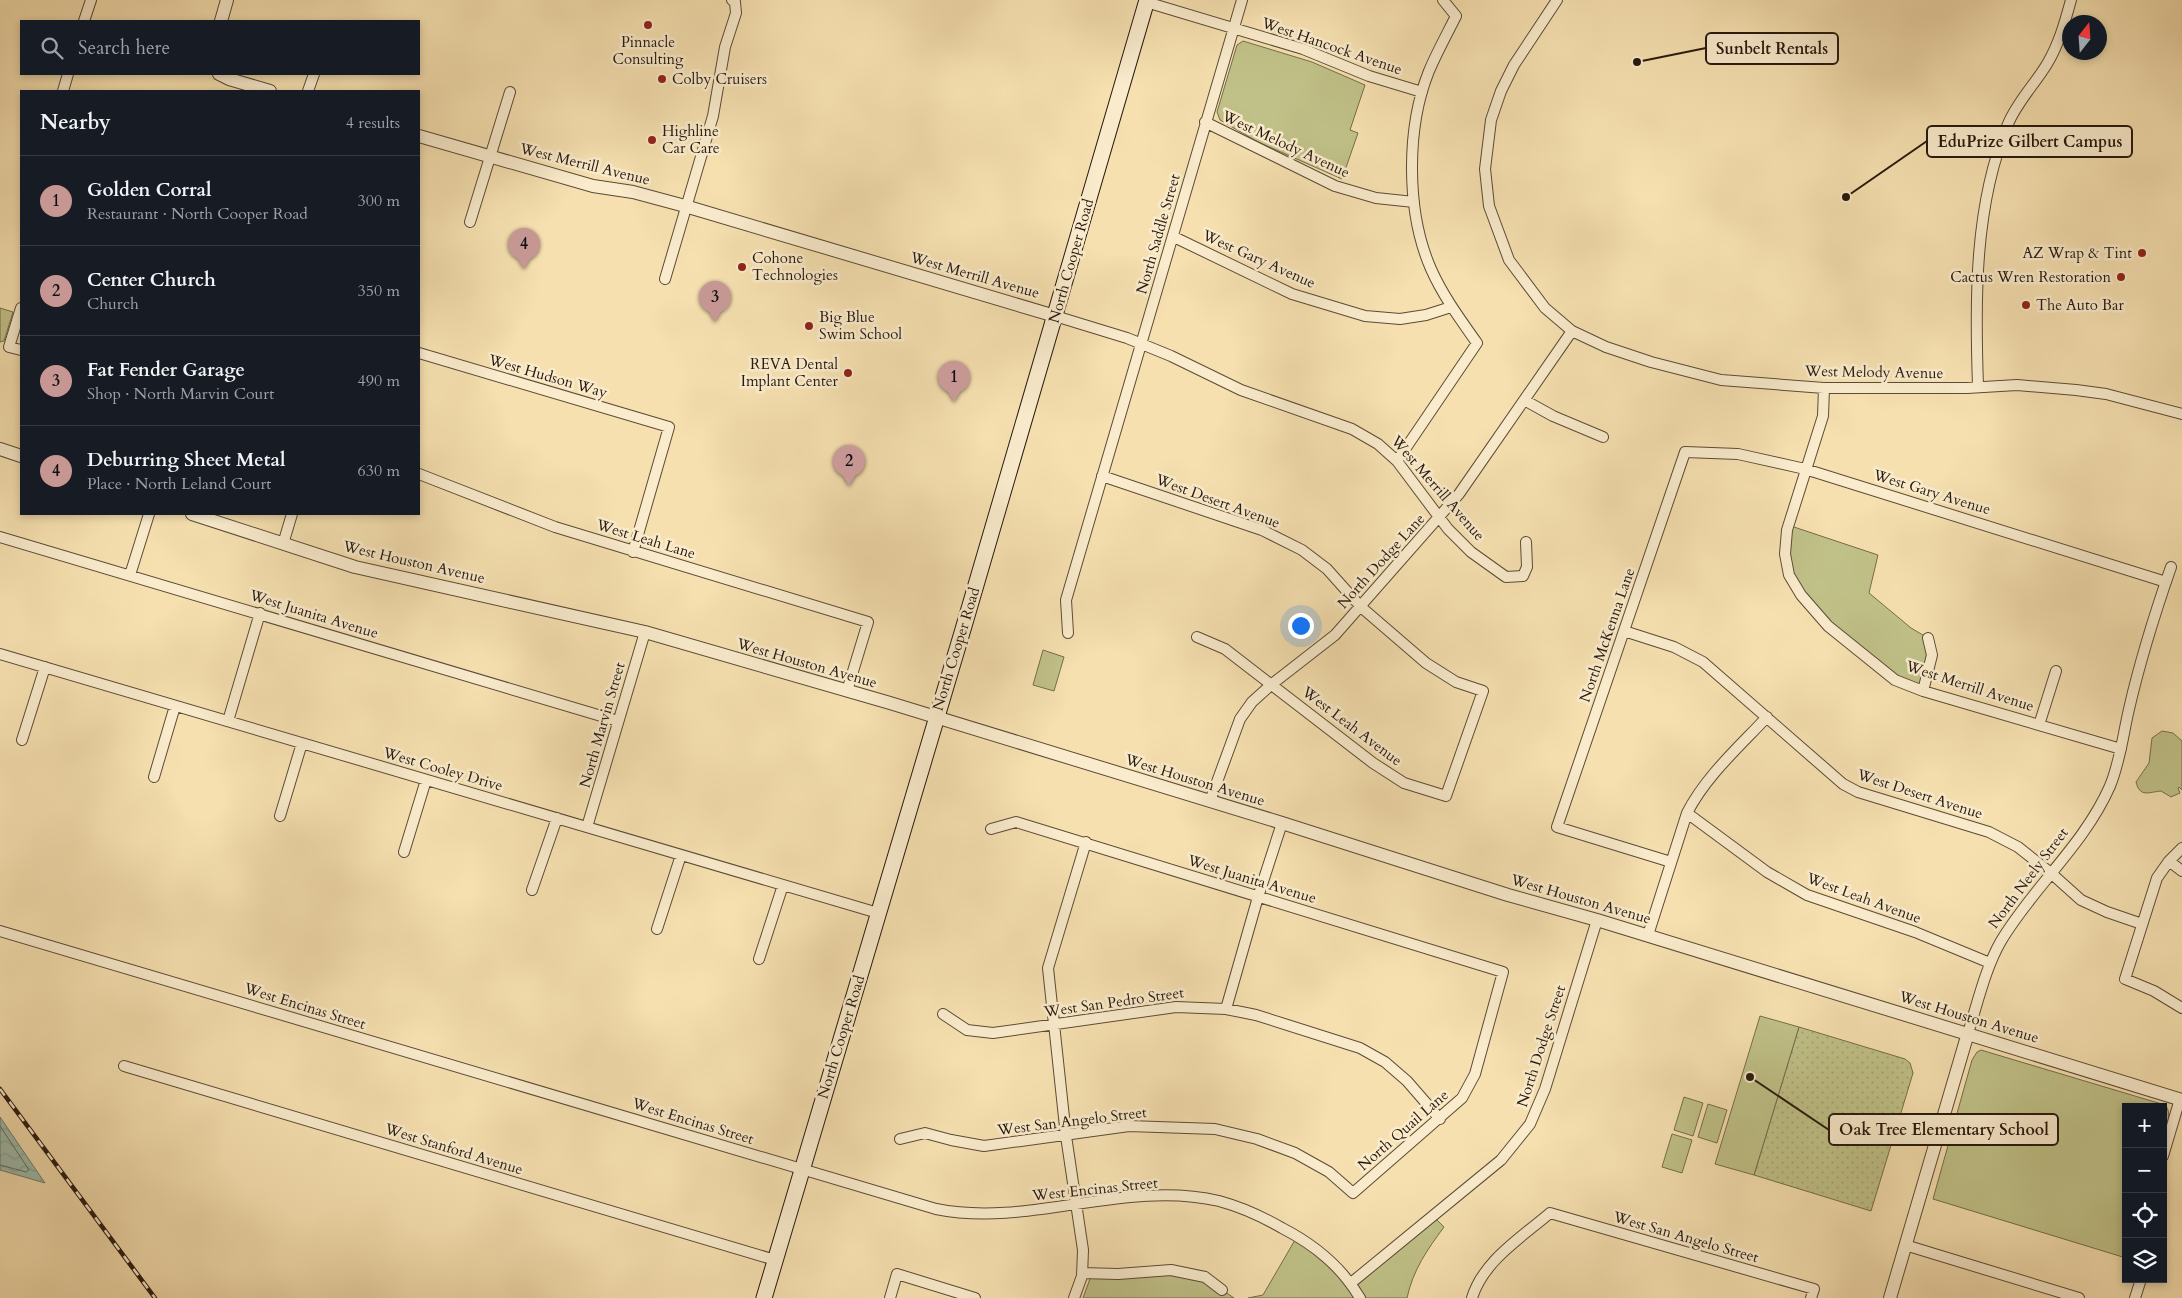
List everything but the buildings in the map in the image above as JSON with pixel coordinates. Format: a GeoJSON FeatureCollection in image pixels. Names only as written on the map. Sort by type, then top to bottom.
{"type":"FeatureCollection","features":[{"type":"Feature","properties":{"kind":"main road","name":"North Cooper Road"},"geometry":{"type":"LineString","coordinates":[[764,1298],[1147,1]]}},
{"type":"Feature","properties":{"kind":"street"},"geometry":{"type":"LineString","coordinates":[[84,20],[91,0]]}},
{"type":"Feature","properties":{"kind":"street"},"geometry":{"type":"LineString","coordinates":[[221,20],[227,0]]}},
{"type":"Feature","properties":{"kind":"street","name":"North Saddle Street"},"geometry":{"type":"LineString","coordinates":[[1068,633],[1066,600],[1242,0]]}},
{"type":"Feature","properties":{"kind":"street"},"geometry":{"type":"LineString","coordinates":[[1396,461],[1477,343],[1451,307],[1430,267],[1414,202],[1412,166],[1416,115],[1430,70],[1456,16],[1443,0]]}},
{"type":"Feature","properties":{"kind":"street","name":"West Melody Avenue"},"geometry":{"type":"LineString","coordinates":[[1558,0],[1514,65],[1502,91],[1491,120],[1485,169],[1489,206],[1509,260],[1545,308],[1572,331],[1606,346],[1651,362],[1721,380],[1824,388],[2017,386],[2076,390],[2106,394],[2182,414]]}},
{"type":"Feature","properties":{"kind":"street"},"geometry":{"type":"LineString","coordinates":[[1978,386],[1977,267],[1986,201],[2008,123],[2028,90],[2047,64],[2057,43],[2071,0]]}},
{"type":"Feature","properties":{"kind":"street"},"geometry":{"type":"LineString","coordinates":[[665,279],[713,116],[725,47],[736,12],[733,1]]}},
{"type":"Feature","properties":{"kind":"street","name":"West Hancock Avenue"},"geometry":{"type":"LineString","coordinates":[[1147,1],[1303,49],[1376,79],[1422,92]]}},
{"type":"Feature","properties":{"kind":"street"},"geometry":{"type":"LineString","coordinates":[[63,90],[68,75]]}},
{"type":"Feature","properties":{"kind":"street"},"geometry":{"type":"LineString","coordinates":[[221,75],[228,79],[266,90]]}},
{"type":"Feature","properties":{"kind":"street"},"geometry":{"type":"LineString","coordinates":[[308,90],[314,75]]}},
{"type":"Feature","properties":{"kind":"street"},"geometry":{"type":"LineString","coordinates":[[470,222],[510,92]]}},
{"type":"Feature","properties":{"kind":"street","name":"West Melody Avenue"},"geometry":{"type":"LineString","coordinates":[[1205,122],[1336,186],[1376,198],[1414,202]]}},
{"type":"Feature","properties":{"kind":"street","name":"West Merrill Avenue"},"geometry":{"type":"LineString","coordinates":[[420,136],[593,186],[633,192],[686,206],[1055,316],[1142,344],[1241,390],[1352,429],[1378,444],[1396,461],[1440,518],[1471,552],[1506,577],[1516,578],[1523,576],[1527,567],[1526,542]]}},
{"type":"Feature","properties":{"kind":"street","name":"West Gary Avenue"},"geometry":{"type":"LineString","coordinates":[[1174,236],[1292,294],[1365,316],[1400,319],[1426,315],[1451,307]]}},
{"type":"Feature","properties":{"kind":"street"},"geometry":{"type":"LineString","coordinates":[[20,311],[9,347],[20,350]]}},
{"type":"Feature","properties":{"kind":"street","name":"North Dodge Lane"},"geometry":{"type":"LineString","coordinates":[[1210,801],[1240,719],[1252,702],[1335,635],[1440,518],[1459,494],[1572,331]]}},
{"type":"Feature","properties":{"kind":"street","name":"West Hudson Way"},"geometry":{"type":"LineString","coordinates":[[420,354],[669,427],[633,552]]}},
{"type":"Feature","properties":{"kind":"street"},"geometry":{"type":"LineString","coordinates":[[1805,469],[1823,416],[1824,388]]}},
{"type":"Feature","properties":{"kind":"street"},"geometry":{"type":"LineString","coordinates":[[1524,400],[1553,416],[1603,437]]}},
{"type":"Feature","properties":{"kind":"street"},"geometry":{"type":"LineString","coordinates":[[0,449],[20,456]]}},
{"type":"Feature","properties":{"kind":"street","name":"West Gary Avenue"},"geometry":{"type":"LineString","coordinates":[[1685,452],[1738,454],[1805,469],[2166,582]]}},
{"type":"Feature","properties":{"kind":"street","name":"North McKenna Lane"},"geometry":{"type":"LineString","coordinates":[[1671,862],[1557,827],[1685,452]]}},
{"type":"Feature","properties":{"kind":"street","name":"West Merrill Avenue"},"geometry":{"type":"LineString","coordinates":[[1805,469],[1787,530],[1784,554],[1789,575],[1801,595],[1828,626],[1895,680],[1923,691],[2121,749]]}},
{"type":"Feature","properties":{"kind":"street","name":"West Leah Lane"},"geometry":{"type":"LineString","coordinates":[[420,474],[555,527],[868,622],[847,691]]}},
{"type":"Feature","properties":{"kind":"street","name":"West Desert Avenue"},"geometry":{"type":"LineString","coordinates":[[1102,476],[1262,530],[1302,550],[1327,569],[1361,606],[1426,663],[1456,682],[1483,691],[1446,796]]}},
{"type":"Feature","properties":{"kind":"street"},"geometry":{"type":"LineString","coordinates":[[130,575],[148,515]]}},
{"type":"Feature","properties":{"kind":"street","name":"West Houston Avenue"},"geometry":{"type":"LineString","coordinates":[[195,515],[375,572],[645,632],[936,717],[1282,823],[1508,895],[1648,935],[2181,1100]]}},
{"type":"Feature","properties":{"kind":"street"},"geometry":{"type":"LineString","coordinates":[[283,544],[292,515]]}},
{"type":"Feature","properties":{"kind":"street","name":"West Juanita Avenue"},"geometry":{"type":"LineString","coordinates":[[0,536],[618,721]]}},
{"type":"Feature","properties":{"kind":"street","name":"North Neely Street"},"geometry":{"type":"LineString","coordinates":[[1890,1298],[1990,963],[2012,925],[2095,815],[2110,785],[2121,749],[2134,690],[2171,567]]}},
{"type":"Feature","properties":{"kind":"street"},"geometry":{"type":"LineString","coordinates":[[228,721],[260,614]]}},
{"type":"Feature","properties":{"kind":"street","name":"West Desert Avenue"},"geometry":{"type":"LineString","coordinates":[[1624,631],[1674,647],[1703,662],[1843,784],[1858,792],[1989,832],[2018,847],[2081,900],[2107,912],[2142,924]]}},
{"type":"Feature","properties":{"kind":"street","name":"North Marvin Street"},"geometry":{"type":"LineString","coordinates":[[587,828],[645,632]]}},
{"type":"Feature","properties":{"kind":"street","name":"West Leah Avenue"},"geometry":{"type":"LineString","coordinates":[[1197,637],[1225,649],[1373,763],[1404,783],[1446,796]]}},
{"type":"Feature","properties":{"kind":"street"},"geometry":{"type":"LineString","coordinates":[[1923,691],[1932,655],[1928,638]]}},
{"type":"Feature","properties":{"kind":"street","name":"West Cooley Drive"},"geometry":{"type":"LineString","coordinates":[[0,654],[878,913]]}},
{"type":"Feature","properties":{"kind":"street"},"geometry":{"type":"LineString","coordinates":[[22,740],[45,667]]}},
{"type":"Feature","properties":{"kind":"street"},"geometry":{"type":"LineString","coordinates":[[2039,725],[2056,671]]}},
{"type":"Feature","properties":{"kind":"street"},"geometry":{"type":"LineString","coordinates":[[154,777],[175,706]]}},
{"type":"Feature","properties":{"kind":"street"},"geometry":{"type":"LineString","coordinates":[[1648,935],[1687,812],[1711,777],[1767,717]]}},
{"type":"Feature","properties":{"kind":"street"},"geometry":{"type":"LineString","coordinates":[[280,816],[302,743]]}},
{"type":"Feature","properties":{"kind":"street"},"geometry":{"type":"LineString","coordinates":[[404,852],[426,780]]}},
{"type":"Feature","properties":{"kind":"street","name":"West Leah Avenue"},"geometry":{"type":"LineString","coordinates":[[1687,812],[1767,872],[1807,895],[1915,932],[1990,963]]}},
{"type":"Feature","properties":{"kind":"street"},"geometry":{"type":"LineString","coordinates":[[532,890],[556,818]]}},
{"type":"Feature","properties":{"kind":"street","name":"West Juanita Avenue"},"geometry":{"type":"LineString","coordinates":[[991,829],[1016,822],[1503,972]]}},
{"type":"Feature","properties":{"kind":"street"},"geometry":{"type":"LineString","coordinates":[[1226,1009],[1258,897],[1282,823]]}},
{"type":"Feature","properties":{"kind":"street"},"geometry":{"type":"LineString","coordinates":[[1074,1298],[1082,1273],[1083,1250],[1066,1136],[1048,968],[1086,842]]}},
{"type":"Feature","properties":{"kind":"street"},"geometry":{"type":"LineString","coordinates":[[2182,848],[2169,861],[2157,878],[2125,979],[2154,991],[2182,1008]]}},
{"type":"Feature","properties":{"kind":"street"},"geometry":{"type":"LineString","coordinates":[[657,929],[681,855]]}},
{"type":"Feature","properties":{"kind":"street"},"geometry":{"type":"LineString","coordinates":[[2169,861],[2182,871]]}},
{"type":"Feature","properties":{"kind":"street"},"geometry":{"type":"LineString","coordinates":[[759,959],[783,885]]}},
{"type":"Feature","properties":{"kind":"street","name":"North Dodge Street"},"geometry":{"type":"LineString","coordinates":[[1351,1283],[1501,1160],[1530,1124],[1546,1089],[1597,920]]}},
{"type":"Feature","properties":{"kind":"street","name":"West Encinas Street"},"geometry":{"type":"LineString","coordinates":[[0,931],[936,1210],[957,1214],[1000,1214],[1076,1206],[1140,1196],[1181,1196],[1220,1201],[1261,1216],[1296,1235],[1326,1256],[1351,1283],[1360,1298]]}},
{"type":"Feature","properties":{"kind":"street","name":"North Quail Lane"},"geometry":{"type":"LineString","coordinates":[[1353,1193],[1462,1098],[1476,1074],[1503,972]]}},
{"type":"Feature","properties":{"kind":"street","name":"West San Pedro Street"},"geometry":{"type":"LineString","coordinates":[[943,1014],[967,1030],[993,1034],[1176,1007],[1226,1009],[1256,1015],[1360,1048],[1385,1062],[1407,1081],[1440,1119]]}},
{"type":"Feature","properties":{"kind":"street","name":"West Stanford Avenue"},"geometry":{"type":"LineString","coordinates":[[124,1066],[775,1260]]}},
{"type":"Feature","properties":{"kind":"street"},"geometry":{"type":"LineString","coordinates":[[2166,1148],[2181,1100]]}},
{"type":"Feature","properties":{"kind":"street","name":"West San Angelo Street"},"geometry":{"type":"LineString","coordinates":[[900,1139],[925,1132],[951,1140],[984,1146],[1129,1126],[1215,1129],[1257,1139],[1295,1153],[1329,1172],[1353,1193]]}},
{"type":"Feature","properties":{"kind":"street","name":"West San Angelo Street"},"geometry":{"type":"LineString","coordinates":[[1472,1298],[1478,1280],[1491,1264],[1550,1213],[1812,1294]]}},
{"type":"Feature","properties":{"kind":"street"},"geometry":{"type":"LineString","coordinates":[[1905,1245],[2079,1298]]}},
{"type":"Feature","properties":{"kind":"street"},"geometry":{"type":"LineString","coordinates":[[1082,1273],[1118,1274],[1171,1270],[1205,1277],[1222,1290]]}},
{"type":"Feature","properties":{"kind":"street"},"geometry":{"type":"LineString","coordinates":[[890,1298],[897,1274],[975,1298]]}},
{"type":"Feature","properties":{"kind":"street"},"geometry":{"type":"LineString","coordinates":[[2135,1298],[2140,1283]]}},
{"type":"Feature","properties":{"kind":"green space"},"geometry":{"type":"Polygon","coordinates":[[[1243,41],[1312,62],[1365,85],[1350,130],[1358,133],[1342,179],[1258,142],[1220,120],[1217,112],[1237,45],[1243,41]]]}},
{"type":"Feature","properties":{"kind":"green space"},"geometry":{"type":"Polygon","coordinates":[[[0,308],[13,312],[4,341],[0,342],[0,308]]]}},
{"type":"Feature","properties":{"kind":"green space"},"geometry":{"type":"Polygon","coordinates":[[[1788,525],[1878,555],[1869,593],[1911,628],[1928,638],[1932,655],[1923,691],[1895,680],[1828,626],[1789,575],[1788,525]]]}},
{"type":"Feature","properties":{"kind":"green space"},"geometry":{"type":"Polygon","coordinates":[[[1043,650],[1064,657],[1054,691],[1033,685],[1043,650]]]}},
{"type":"Feature","properties":{"kind":"green space"},"geometry":{"type":"Polygon","coordinates":[[[2162,731],[2173,733],[2182,741],[2182,790],[2179,787],[2180,793],[2171,797],[2161,791],[2143,792],[2136,782],[2149,763],[2152,738],[2162,731]]]}},
{"type":"Feature","properties":{"kind":"green space"},"geometry":{"type":"Polygon","coordinates":[[[1760,1016],[1799,1027],[1754,1175],[1715,1164],[1760,1016]]]}},
{"type":"Feature","properties":{"kind":"green space"},"geometry":{"type":"Polygon","coordinates":[[[1799,1027],[1905,1059],[1910,1063],[1913,1073],[1871,1211],[1754,1175],[1799,1027]]]}},
{"type":"Feature","properties":{"kind":"green space"},"geometry":{"type":"Polygon","coordinates":[[[1981,1050],[2158,1103],[2122,1103],[2122,1257],[1933,1199],[1972,1060],[1977,1052],[1981,1050]]]}},
{"type":"Feature","properties":{"kind":"green space"},"geometry":{"type":"Polygon","coordinates":[[[1684,1097],[1703,1103],[1693,1136],[1674,1130],[1684,1097]]]}},
{"type":"Feature","properties":{"kind":"green space"},"geometry":{"type":"Polygon","coordinates":[[[1708,1104],[1727,1110],[1717,1143],[1698,1137],[1708,1104]]]}},
{"type":"Feature","properties":{"kind":"green space"},"geometry":{"type":"Polygon","coordinates":[[[1672,1134],[1692,1140],[1682,1173],[1662,1167],[1672,1134]]]}},
{"type":"Feature","properties":{"kind":"green space"},"geometry":{"type":"Polygon","coordinates":[[[1430,1213],[1444,1227],[1421,1261],[1407,1298],[1248,1298],[1263,1295],[1295,1240],[1324,1260],[1347,1283],[1430,1213]]]}},
{"type":"Feature","properties":{"kind":"green space"},"geometry":{"type":"Polygon","coordinates":[[[1175,1273],[1208,1280],[1234,1298],[1083,1298],[1091,1276],[1175,1273]]]}},
{"type":"Feature","properties":{"kind":"water"},"geometry":{"type":"Polygon","coordinates":[[[0,1117],[45,1183],[0,1170],[0,1117]]]}},
{"type":"Feature","properties":{"kind":"railway"},"geometry":{"type":"LineString","coordinates":[[0,1089],[155,1298]]}},
{"type":"Feature","properties":{"kind":"place","name":"Pinnacle Consulting"},"geometry":{"type":"Point","coordinates":[648,25]}},
{"type":"Feature","properties":{"kind":"place","name":"Sunbelt Rentals"},"geometry":{"type":"Point","coordinates":[1637,62]}},
{"type":"Feature","properties":{"kind":"place","name":"Colby Cruisers"},"geometry":{"type":"Point","coordinates":[662,79]}},
{"type":"Feature","properties":{"kind":"place","name":"Highline Car Care"},"geometry":{"type":"Point","coordinates":[652,140]}},
{"type":"Feature","properties":{"kind":"place","name":"EduPrize Gilbert Campus"},"geometry":{"type":"Point","coordinates":[1846,197]}},
{"type":"Feature","properties":{"kind":"place","name":"AZ Wrap & Tint"},"geometry":{"type":"Point","coordinates":[2142,253]}},
{"type":"Feature","properties":{"kind":"place","name":"Cohone Technologies"},"geometry":{"type":"Point","coordinates":[742,267]}},
{"type":"Feature","properties":{"kind":"place","name":"Deburring Sheet Metal"},"geometry":{"type":"Point","coordinates":[524,269]}},
{"type":"Feature","properties":{"kind":"place","name":"Cactus Wren Restoration"},"geometry":{"type":"Point","coordinates":[2121,277]}},
{"type":"Feature","properties":{"kind":"place","name":"The Auto Bar"},"geometry":{"type":"Point","coordinates":[2026,305]}},
{"type":"Feature","properties":{"kind":"place","name":"Fat Fender Garage"},"geometry":{"type":"Point","coordinates":[715,322]}},
{"type":"Feature","properties":{"kind":"place","name":"Big Blue Swim School"},"geometry":{"type":"Point","coordinates":[809,326]}},
{"type":"Feature","properties":{"kind":"place","name":"REVA Dental Implant Center"},"geometry":{"type":"Point","coordinates":[848,373]}},
{"type":"Feature","properties":{"kind":"place","name":"Golden Corral"},"geometry":{"type":"Point","coordinates":[954,402]}},
{"type":"Feature","properties":{"kind":"place","name":"Center Church"},"geometry":{"type":"Point","coordinates":[849,486]}},
{"type":"Feature","properties":{"kind":"place","name":"Oak Tree Elementary School"},"geometry":{"type":"Point","coordinates":[1750,1077]}}]}
